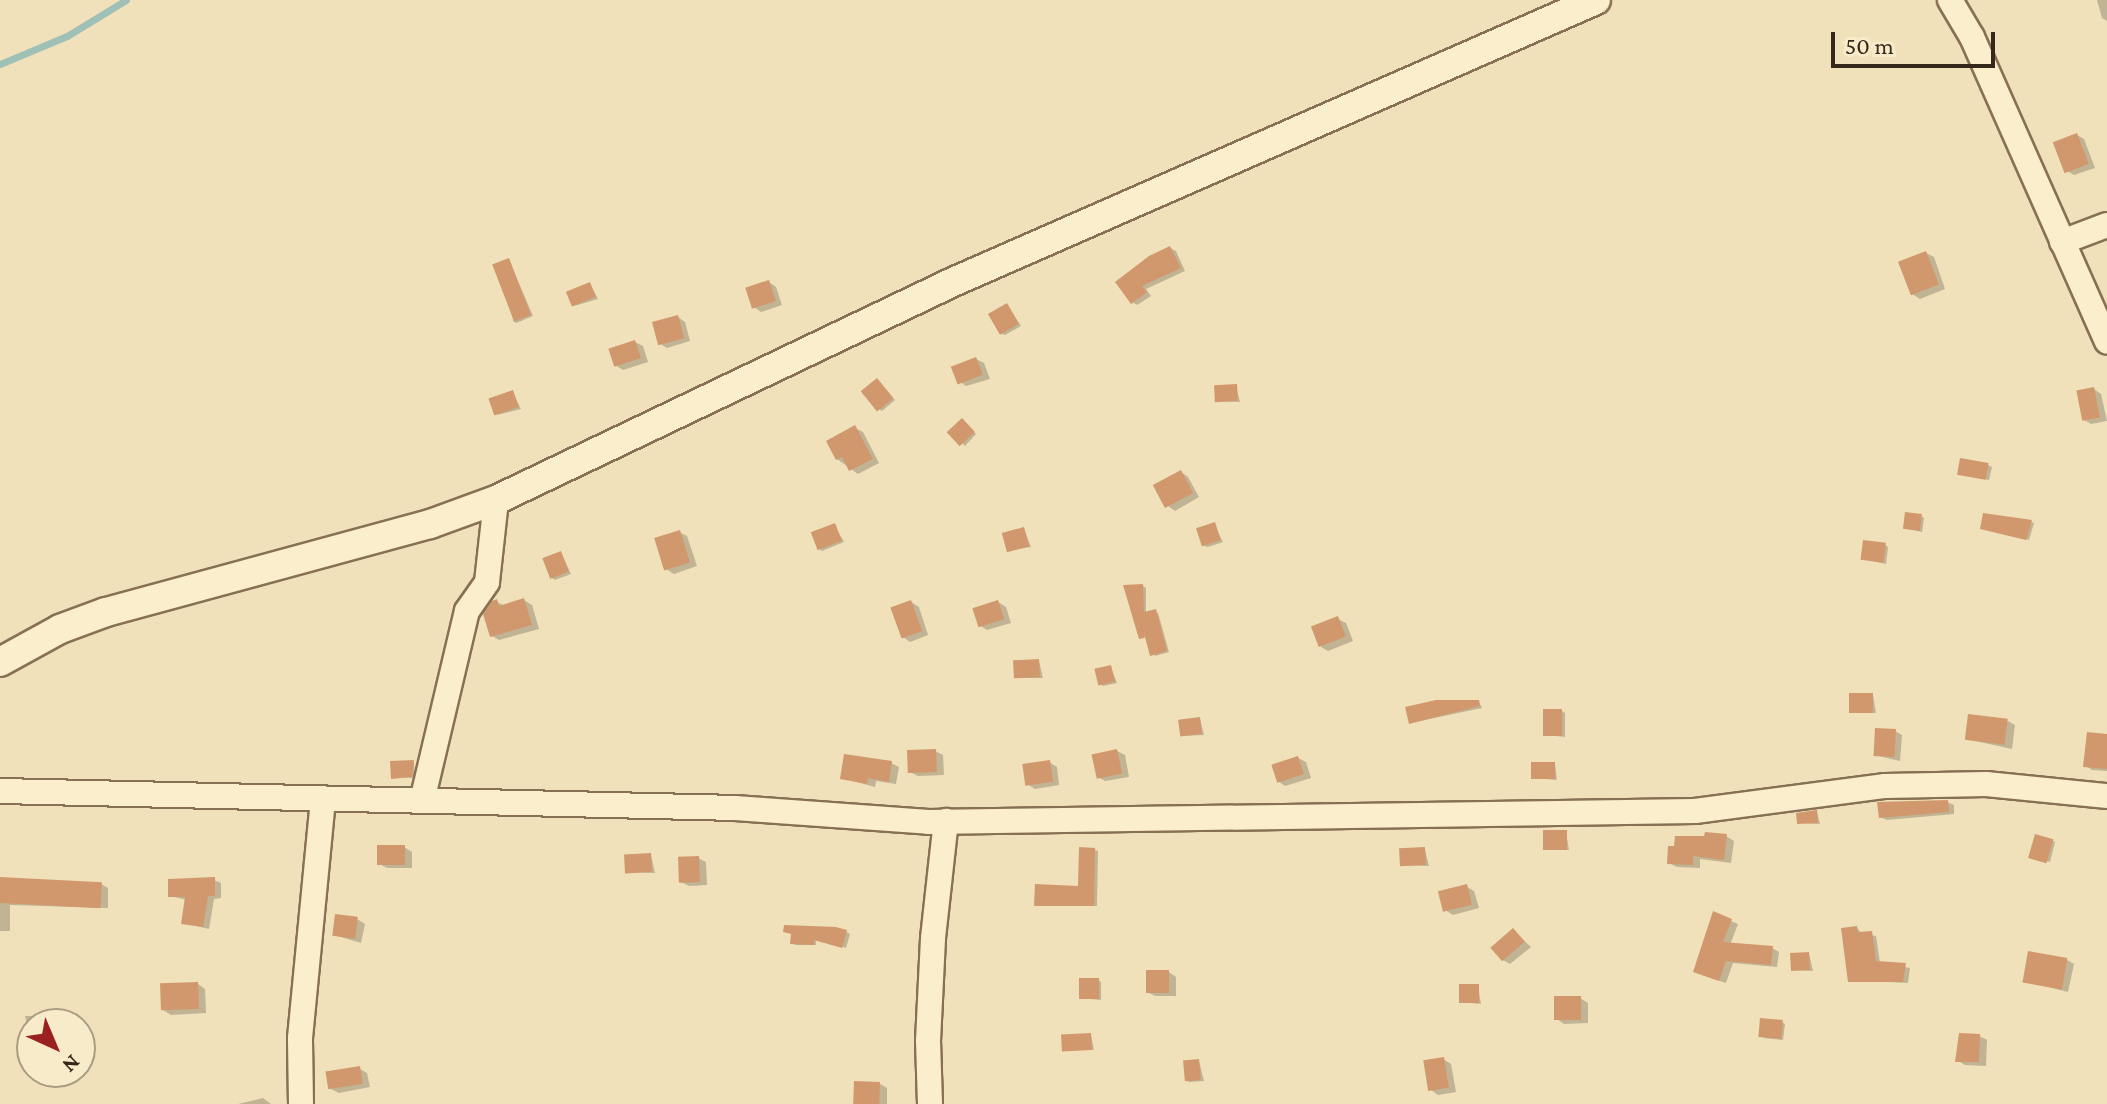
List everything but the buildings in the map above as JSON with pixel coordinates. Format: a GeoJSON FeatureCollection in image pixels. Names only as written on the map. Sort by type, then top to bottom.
{"type":"FeatureCollection","features":[{"type":"Feature","properties":{"kind":"street"},"geometry":{"type":"LineString","coordinates":[[0,662],[60,629],[106,612],[459,516],[953,282],[1596,0]]}},
{"type":"Feature","properties":{"kind":"street"},"geometry":{"type":"LineString","coordinates":[[1950,0],[1972,37],[2107,341]]}},
{"type":"Feature","properties":{"kind":"street"},"geometry":{"type":"LineString","coordinates":[[2062,242],[2107,225]]}},
{"type":"Feature","properties":{"kind":"street"},"geometry":{"type":"LineString","coordinates":[[422,801],[467,611],[487,582],[496,500]]}},
{"type":"Feature","properties":{"kind":"street"},"geometry":{"type":"LineString","coordinates":[[0,791],[735,808],[843,818],[946,821],[1695,811],[1885,786],[1986,784],[2107,796]]}},
{"type":"Feature","properties":{"kind":"street"},"geometry":{"type":"LineString","coordinates":[[301,1104],[300,1038],[323,798]]}},
{"type":"Feature","properties":{"kind":"street"},"geometry":{"type":"LineString","coordinates":[[930,1104],[928,1041],[932,952],[946,821]]}},
{"type":"Feature","properties":{"kind":"waterway"},"geometry":{"type":"LineString","coordinates":[[0,64],[67,36],[126,0]]}}]}
